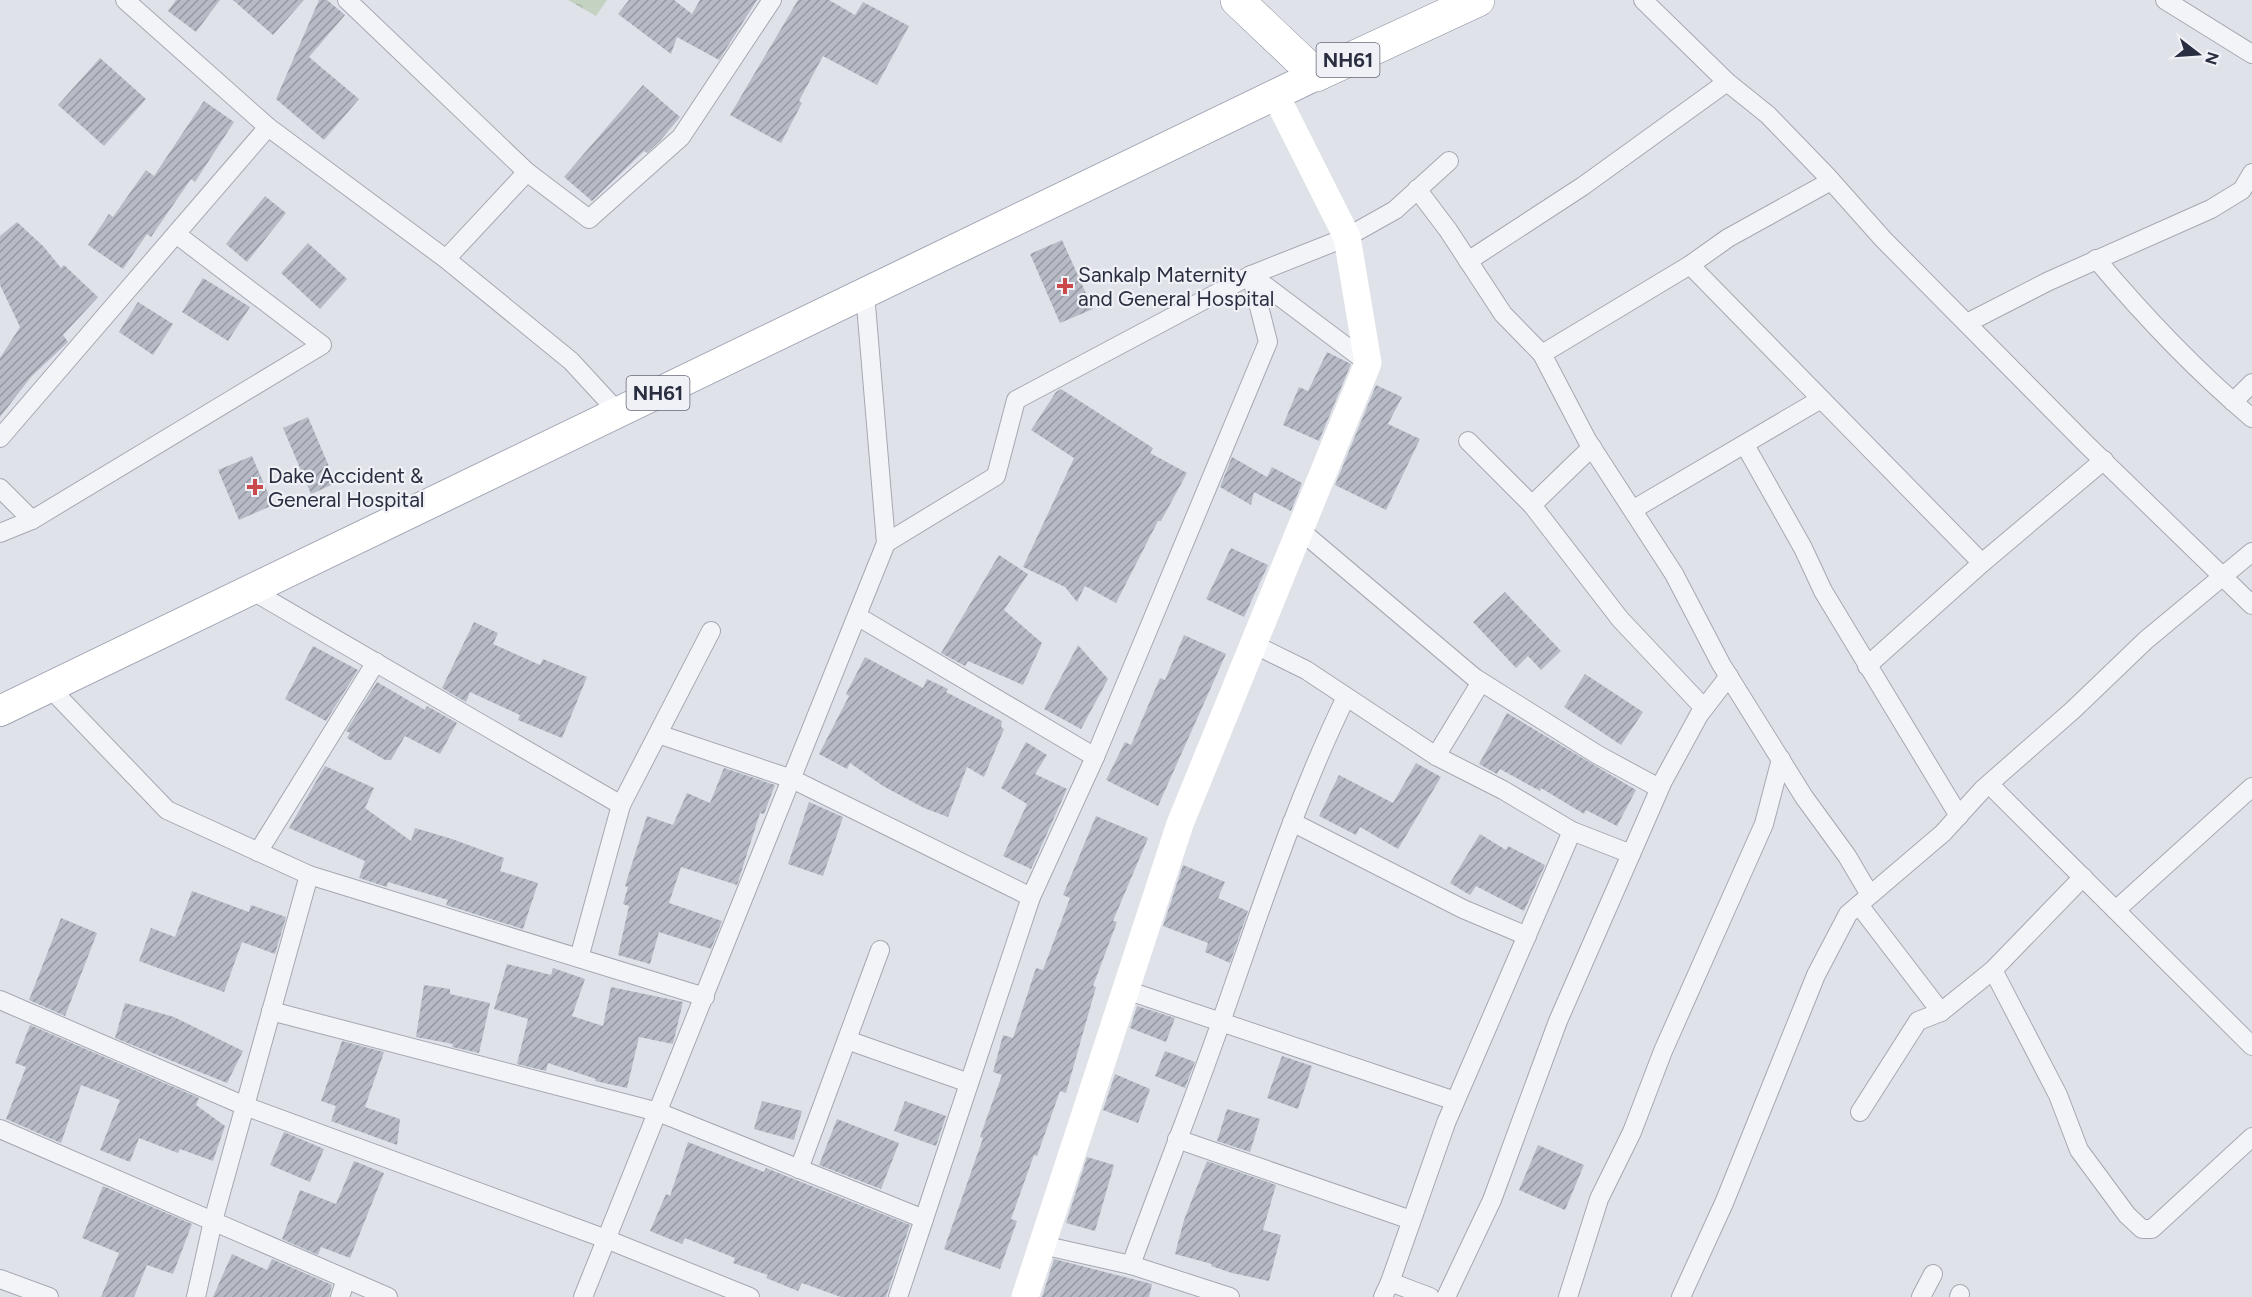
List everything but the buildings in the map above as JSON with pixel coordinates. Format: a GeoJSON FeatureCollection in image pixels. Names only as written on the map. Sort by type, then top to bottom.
{"type":"FeatureCollection","features":[{"type":"Feature","properties":{"kind":"highway","name":"NH61"},"geometry":{"type":"LineString","coordinates":[[1237,0],[1316,75],[1478,0]]}},
{"type":"Feature","properties":{"kind":"main road","name":"NH61"},"geometry":{"type":"LineString","coordinates":[[0,711],[1316,75]]}},
{"type":"Feature","properties":{"kind":"street"},"geometry":{"type":"LineString","coordinates":[[125,0],[268,127],[446,259],[571,362],[618,412]]}},
{"type":"Feature","properties":{"kind":"street"},"geometry":{"type":"LineString","coordinates":[[347,0],[527,172],[589,219],[681,137],[772,0]]}},
{"type":"Feature","properties":{"kind":"street"},"geometry":{"type":"LineString","coordinates":[[1642,0],[1727,82],[1768,115],[1832,181],[1882,239],[2252,605]]}},
{"type":"Feature","properties":{"kind":"street"},"geometry":{"type":"LineString","coordinates":[[2176,2],[2252,54]]}},
{"type":"Feature","properties":{"kind":"street"},"geometry":{"type":"LineString","coordinates":[[1468,261],[1582,186],[1727,82]]}},
{"type":"Feature","properties":{"kind":"street"},"geometry":{"type":"LineString","coordinates":[[1025,1297],[1180,824],[1368,363],[1347,237],[1275,94]]}},
{"type":"Feature","properties":{"kind":"street"},"geometry":{"type":"LineString","coordinates":[[0,438],[268,127]]}},
{"type":"Feature","properties":{"kind":"street"},"geometry":{"type":"LineString","coordinates":[[886,543],[996,476],[1016,400],[1251,275],[1347,237],[1395,210],[1449,161]]}},
{"type":"Feature","properties":{"kind":"street"},"geometry":{"type":"LineString","coordinates":[[446,259],[527,172]]}},
{"type":"Feature","properties":{"kind":"street"},"geometry":{"type":"LineString","coordinates":[[1967,323],[2007,301],[2096,259],[2211,209],[2242,190],[2252,173]]}},
{"type":"Feature","properties":{"kind":"street"},"geometry":{"type":"LineString","coordinates":[[1542,354],[1689,265],[1728,238],[1832,181]]}},
{"type":"Feature","properties":{"kind":"street"},"geometry":{"type":"LineString","coordinates":[[1417,189],[1503,314],[1542,354],[1592,447],[1674,574],[1729,676],[1865,900],[1941,1012]]}},
{"type":"Feature","properties":{"kind":"street"},"geometry":{"type":"LineString","coordinates":[[0,533],[32,520],[322,345],[176,234]]}},
{"type":"Feature","properties":{"kind":"street"},"geometry":{"type":"LineString","coordinates":[[2096,259],[2137,307],[2207,380],[2252,418]]}},
{"type":"Feature","properties":{"kind":"street"},"geometry":{"type":"LineString","coordinates":[[1689,265],[1982,563]]}},
{"type":"Feature","properties":{"kind":"street"},"geometry":{"type":"LineString","coordinates":[[1251,275],[1368,363]]}},
{"type":"Feature","properties":{"kind":"street"},"geometry":{"type":"LineString","coordinates":[[898,1297],[1031,897],[1095,757],[1268,342],[1251,275]]}},
{"type":"Feature","properties":{"kind":"street"},"geometry":{"type":"LineString","coordinates":[[583,1297],[886,543],[865,293]]}},
{"type":"Feature","properties":{"kind":"street"},"geometry":{"type":"LineString","coordinates":[[2233,402],[2252,383]]}},
{"type":"Feature","properties":{"kind":"street"},"geometry":{"type":"LineString","coordinates":[[1634,509],[1821,399]]}},
{"type":"Feature","properties":{"kind":"street"},"geometry":{"type":"LineString","coordinates":[[1468,441],[1532,505],[1620,619],[1704,708]]}},
{"type":"Feature","properties":{"kind":"street"},"geometry":{"type":"LineString","coordinates":[[1746,445],[1803,548],[1823,591],[1959,816]]}},
{"type":"Feature","properties":{"kind":"street"},"geometry":{"type":"LineString","coordinates":[[1532,505],[1592,447]]}},
{"type":"Feature","properties":{"kind":"street"},"geometry":{"type":"LineString","coordinates":[[1867,666],[1982,563],[2104,460]]}},
{"type":"Feature","properties":{"kind":"street"},"geometry":{"type":"LineString","coordinates":[[0,488],[32,520]]}},
{"type":"Feature","properties":{"kind":"street"},"geometry":{"type":"LineString","coordinates":[[1299,530],[1481,682],[1598,755],[1659,788]]}},
{"type":"Feature","properties":{"kind":"street"},"geometry":{"type":"LineString","coordinates":[[1681,1297],[1724,1203],[1816,975],[1848,914],[1959,816],[1989,784],[2073,710],[2146,640],[2225,577],[2252,552]]}},
{"type":"Feature","properties":{"kind":"street"},"geometry":{"type":"LineString","coordinates":[[251,590],[621,805]]}},
{"type":"Feature","properties":{"kind":"street"},"geometry":{"type":"LineString","coordinates":[[857,616],[1095,757]]}},
{"type":"Feature","properties":{"kind":"street"},"geometry":{"type":"LineString","coordinates":[[579,958],[621,805],[711,631]]}},
{"type":"Feature","properties":{"kind":"street"},"geometry":{"type":"LineString","coordinates":[[1253,644],[1306,670],[1436,756],[1503,790],[1572,831],[1630,854]]}},
{"type":"Feature","properties":{"kind":"street"},"geometry":{"type":"LineString","coordinates":[[258,852],[376,662]]}},
{"type":"Feature","properties":{"kind":"street"},"geometry":{"type":"LineString","coordinates":[[1446,1297],[1492,1200],[1558,1021],[1659,788],[1704,708],[1729,676]]}},
{"type":"Feature","properties":{"kind":"street"},"geometry":{"type":"LineString","coordinates":[[1436,756],[1481,682]]}},
{"type":"Feature","properties":{"kind":"street"},"geometry":{"type":"LineString","coordinates":[[49,687],[167,810],[309,875],[705,997]]}},
{"type":"Feature","properties":{"kind":"street"},"geometry":{"type":"LineString","coordinates":[[1131,1265],[1222,1020],[1292,822],[1320,752],[1346,697]]}},
{"type":"Feature","properties":{"kind":"street"},"geometry":{"type":"LineString","coordinates":[[658,734],[792,779],[1031,897]]}},
{"type":"Feature","properties":{"kind":"street"},"geometry":{"type":"LineString","coordinates":[[1568,1297],[1599,1199],[1632,1132],[1663,1052],[1764,824],[1781,759]]}},
{"type":"Feature","properties":{"kind":"street"},"geometry":{"type":"LineString","coordinates":[[1989,784],[2252,1046]]}},
{"type":"Feature","properties":{"kind":"street"},"geometry":{"type":"LineString","coordinates":[[2117,909],[2252,787]]}},
{"type":"Feature","properties":{"kind":"street"},"geometry":{"type":"LineString","coordinates":[[1292,822],[1453,904],[1527,936]]}},
{"type":"Feature","properties":{"kind":"street"},"geometry":{"type":"LineString","coordinates":[[1430,1297],[1386,1289],[1455,1101],[1572,831]]}},
{"type":"Feature","properties":{"kind":"street"},"geometry":{"type":"LineString","coordinates":[[196,1297],[213,1221],[309,875]]}},
{"type":"Feature","properties":{"kind":"street"},"geometry":{"type":"LineString","coordinates":[[1860,1112],[1918,1021],[1941,1012],[1993,970],[2083,877]]}},
{"type":"Feature","properties":{"kind":"street"},"geometry":{"type":"LineString","coordinates":[[799,1169],[880,950]]}},
{"type":"Feature","properties":{"kind":"street"},"geometry":{"type":"LineString","coordinates":[[1993,970],[2058,1095],[2079,1150],[2127,1215],[2142,1228],[2152,1229],[2252,1137]]}},
{"type":"Feature","properties":{"kind":"street"},"geometry":{"type":"LineString","coordinates":[[1126,990],[1222,1020],[1455,1101]]}},
{"type":"Feature","properties":{"kind":"street"},"geometry":{"type":"LineString","coordinates":[[0,1000],[245,1106],[606,1239],[750,1297]]}},
{"type":"Feature","properties":{"kind":"street"},"geometry":{"type":"LineString","coordinates":[[271,1011],[658,1112],[924,1219]]}},
{"type":"Feature","properties":{"kind":"street"},"geometry":{"type":"LineString","coordinates":[[847,1040],[969,1083]]}},
{"type":"Feature","properties":{"kind":"street"},"geometry":{"type":"LineString","coordinates":[[0,1129],[388,1297]]}},
{"type":"Feature","properties":{"kind":"street"},"geometry":{"type":"LineString","coordinates":[[1177,1139],[1412,1220]]}},
{"type":"Feature","properties":{"kind":"street"},"geometry":{"type":"LineString","coordinates":[[1042,1245],[1131,1265],[1230,1297]]}},
{"type":"Feature","properties":{"kind":"street"},"geometry":{"type":"LineString","coordinates":[[1921,1297],[1933,1274]]}},
{"type":"Feature","properties":{"kind":"street"},"geometry":{"type":"LineString","coordinates":[[0,1279],[49,1297]]}},
{"type":"Feature","properties":{"kind":"street"},"geometry":{"type":"LineString","coordinates":[[340,1297],[346,1279]]}},
{"type":"Feature","properties":{"kind":"green space"},"geometry":{"type":"Polygon","coordinates":[[[568,0],[607,0],[596,16],[568,0]]]}},
{"type":"Feature","properties":{"kind":"place","name":"Sankalp Maternity and General Hospital"},"geometry":{"type":"Point","coordinates":[1065,286]}},
{"type":"Feature","properties":{"kind":"place","name":"Dake Accident & General Hospital"},"geometry":{"type":"Point","coordinates":[255,487]}}]}
